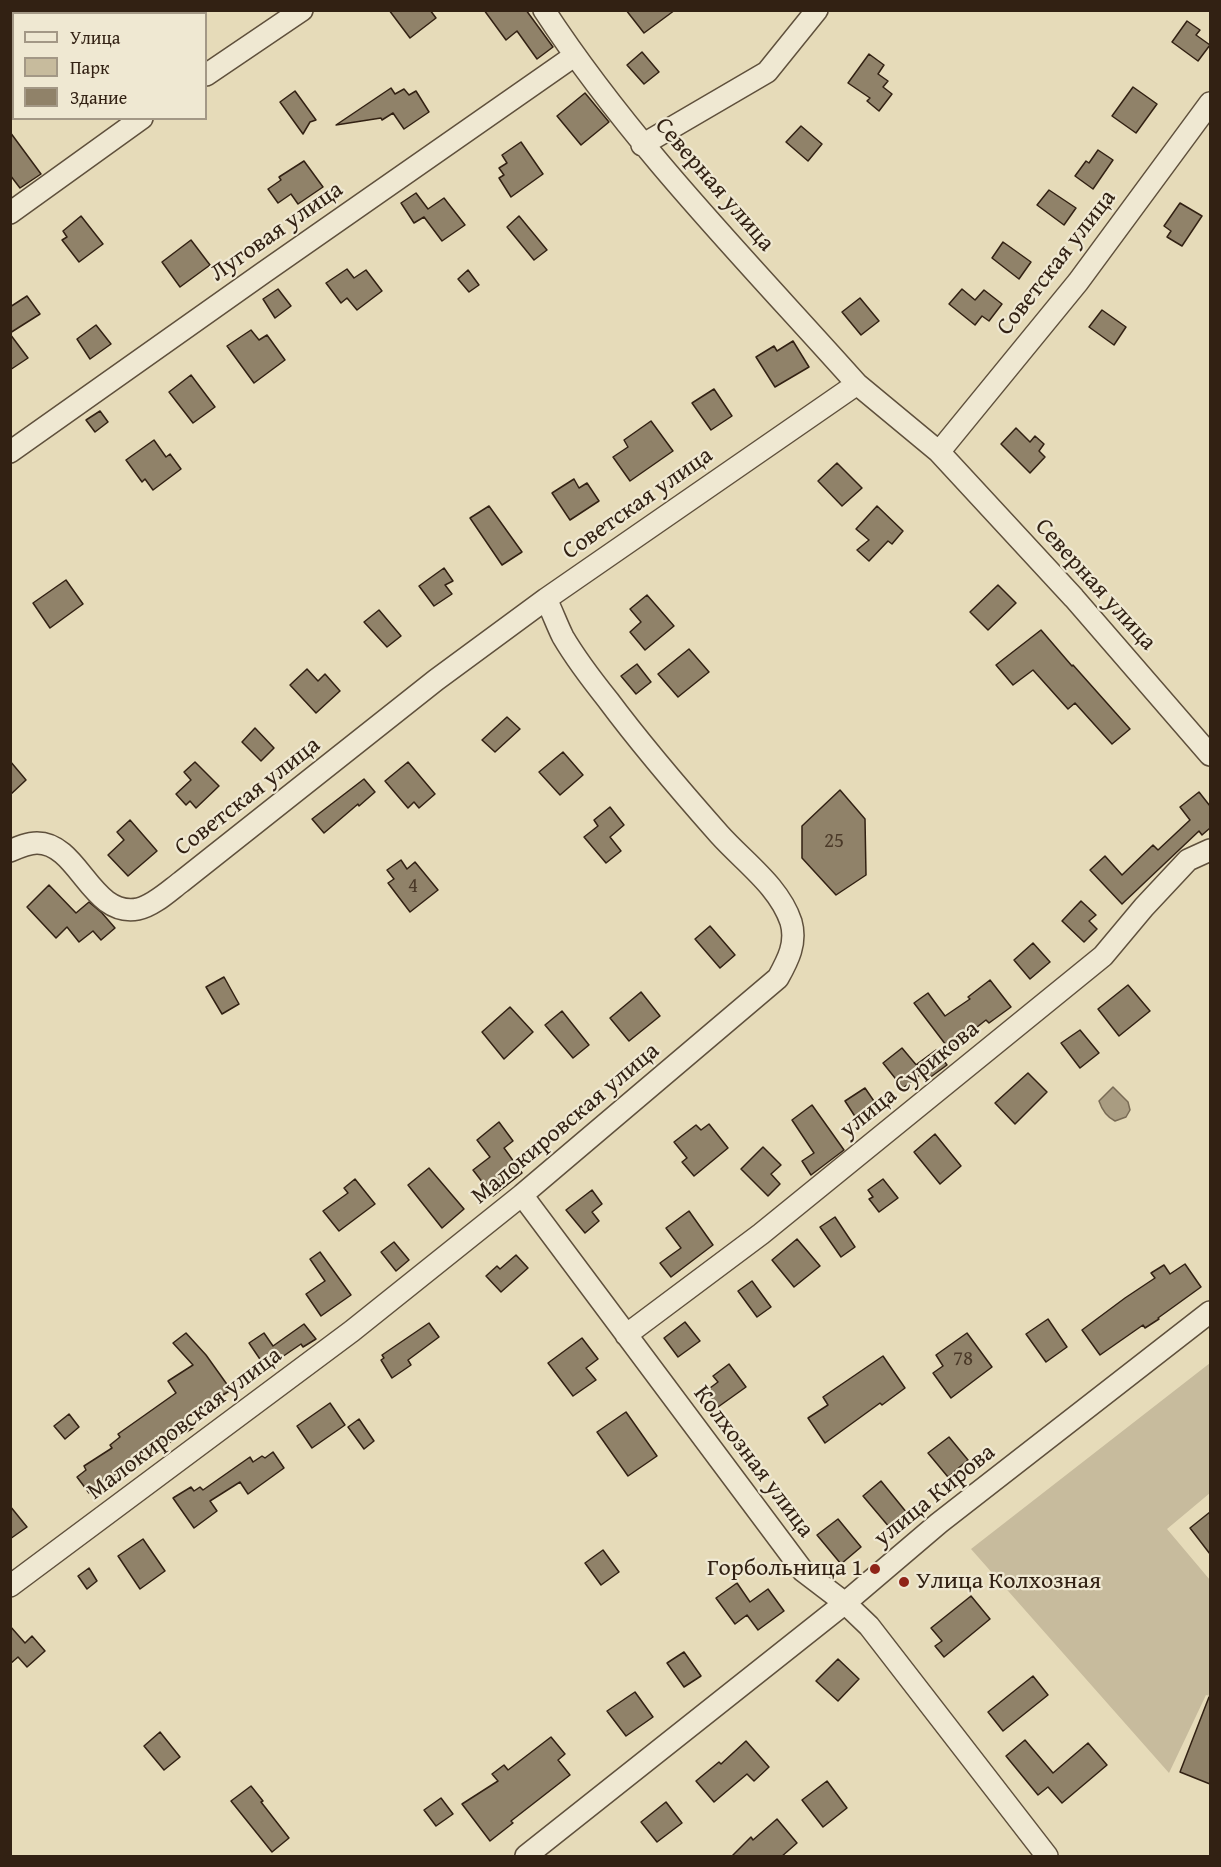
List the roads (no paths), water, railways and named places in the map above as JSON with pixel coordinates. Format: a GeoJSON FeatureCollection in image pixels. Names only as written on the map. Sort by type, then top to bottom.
{"type":"FeatureCollection","features":[{"type":"Feature","properties":{"kind":"street"},"geometry":{"type":"LineString","coordinates":[[207,74],[302,10]]}},
{"type":"Feature","properties":{"kind":"street","name":"Северная улица"},"geometry":{"type":"LineString","coordinates":[[544,10],[574,56],[642,145],[857,384]]}},
{"type":"Feature","properties":{"kind":"street"},"geometry":{"type":"LineString","coordinates":[[642,145],[766,72],[817,10]]}},
{"type":"Feature","properties":{"kind":"street","name":"Луговая улица"},"geometry":{"type":"LineString","coordinates":[[10,452],[574,56]]}},
{"type":"Feature","properties":{"kind":"street","name":"Советская улица"},"geometry":{"type":"LineString","coordinates":[[939,452],[1078,282],[1210,103]]}},
{"type":"Feature","properties":{"kind":"street"},"geometry":{"type":"LineString","coordinates":[[10,213],[139,120]]}},
{"type":"Feature","properties":{"kind":"street"},"geometry":{"type":"LineString","coordinates":[[857,384],[939,452]]}},
{"type":"Feature","properties":{"kind":"street","name":"Советская улица"},"geometry":{"type":"LineString","coordinates":[[10,851],[38,843],[50,846],[61,852],[96,893],[109,903],[123,909],[138,909],[152,903],[436,680],[546,599],[857,384]]}},
{"type":"Feature","properties":{"kind":"street","name":"Северная улица"},"geometry":{"type":"LineString","coordinates":[[939,452],[1074,598],[1210,755]]}},
{"type":"Feature","properties":{"kind":"street","name":"Малокировская улица"},"geometry":{"type":"LineString","coordinates":[[10,1586],[352,1331],[522,1195],[778,978],[790,957],[794,937],[784,906],[764,880],[720,836],[625,723],[563,636],[546,599]]}},
{"type":"Feature","properties":{"kind":"street","name":"улица Сурикова"},"geometry":{"type":"LineString","coordinates":[[626,1335],[761,1234],[1103,956],[1188,860],[1210,850]]}},
{"type":"Feature","properties":{"kind":"street","name":"Колхозная улица"},"geometry":{"type":"LineString","coordinates":[[522,1195],[803,1571],[845,1603],[869,1626],[1047,1857]]}},
{"type":"Feature","properties":{"kind":"street","name":"улица Кирова"},"geometry":{"type":"LineString","coordinates":[[526,1857],[845,1603],[939,1523],[1210,1312]]}},
{"type":"Feature","properties":{"kind":"place","name":"Горбольница 1"},"geometry":{"type":"Point","coordinates":[875,1569]}},
{"type":"Feature","properties":{"kind":"place","name":"Улица Колхозная"},"geometry":{"type":"Point","coordinates":[904,1582]}}]}
